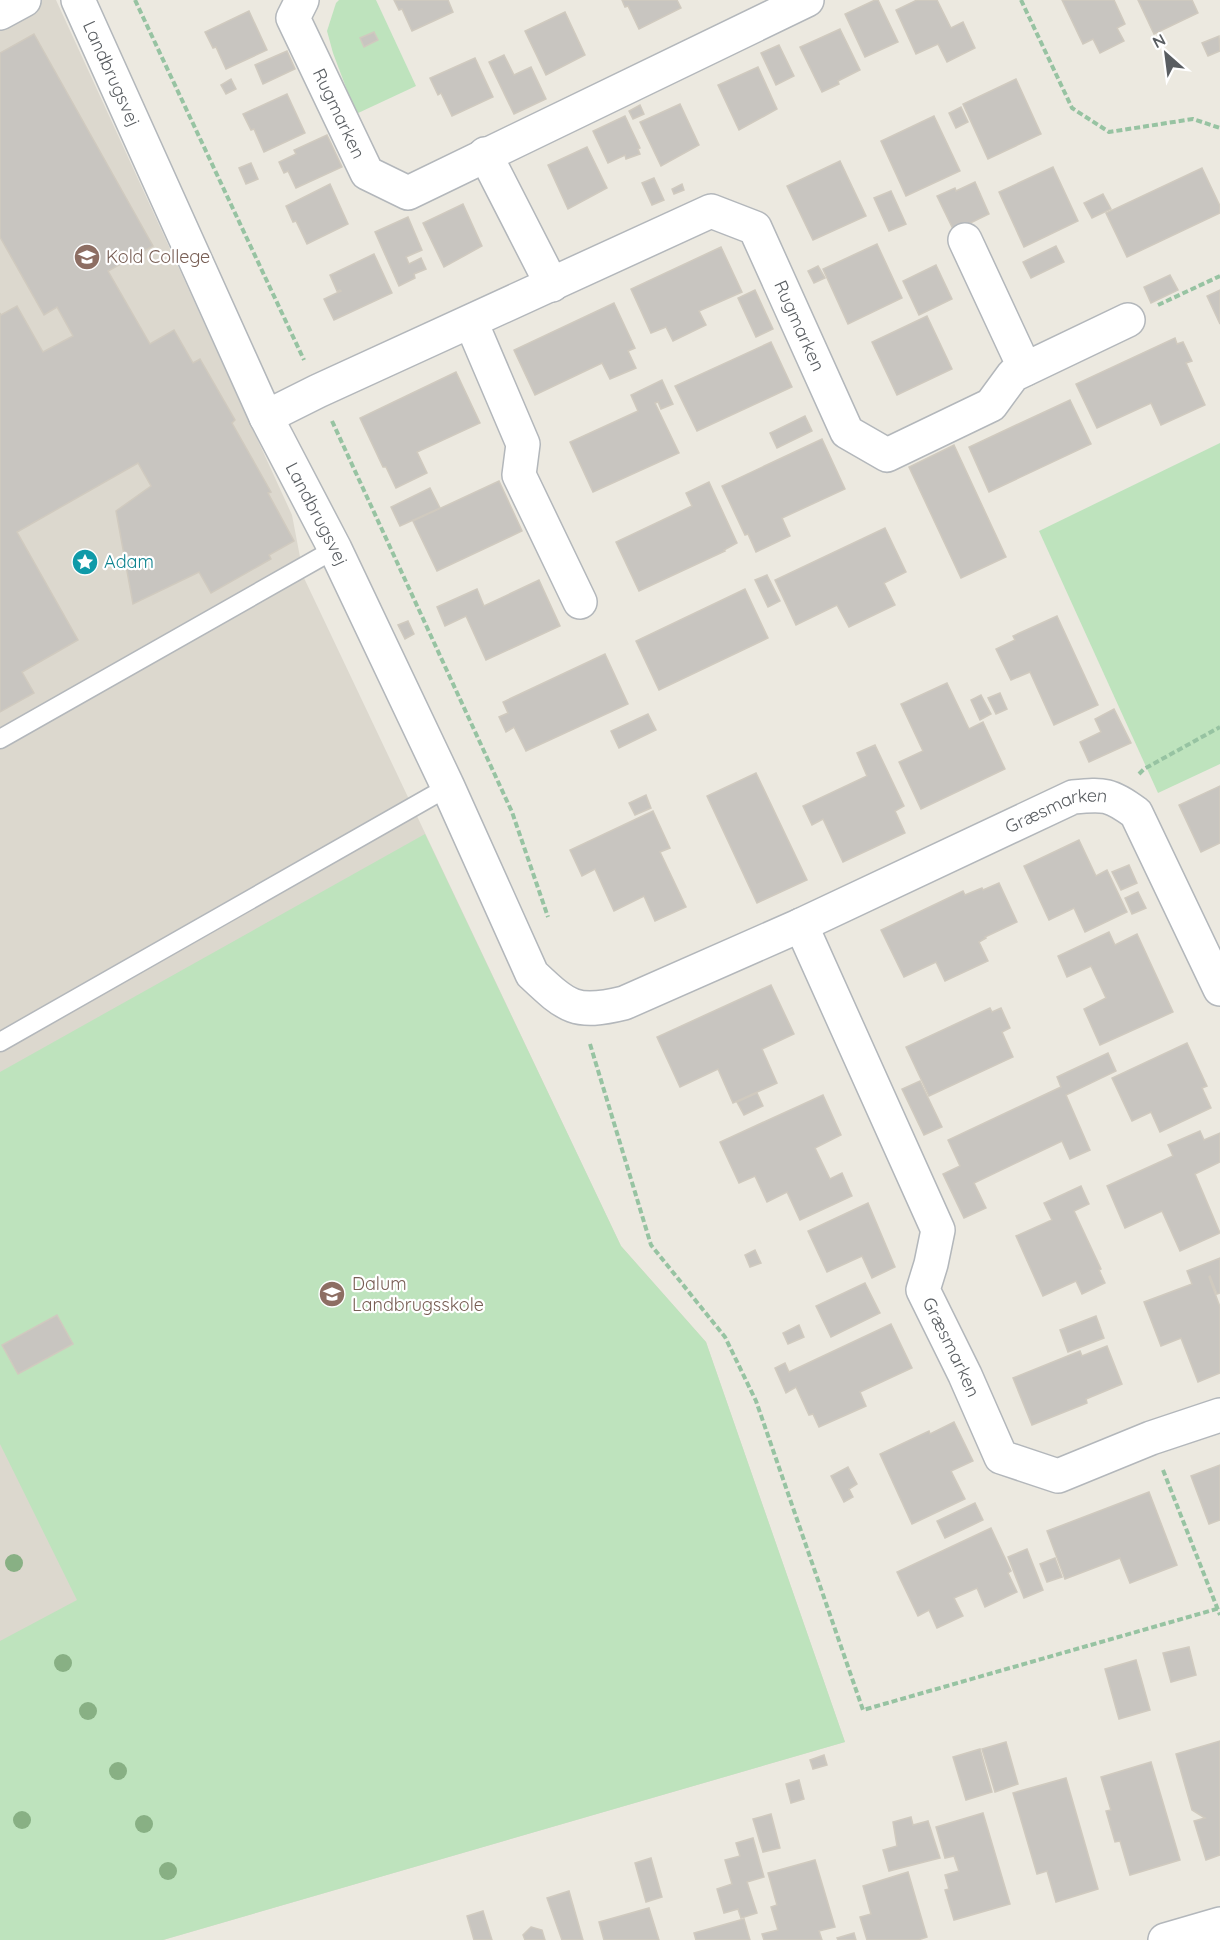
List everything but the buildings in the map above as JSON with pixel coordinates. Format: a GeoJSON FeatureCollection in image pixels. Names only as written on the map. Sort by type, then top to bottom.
{"type":"FeatureCollection","features":[{"type":"Feature","properties":{"kind":"street"},"geometry":{"type":"LineString","coordinates":[[0,13],[24,0]]}},
{"type":"Feature","properties":{"kind":"street","name":"Landbrugsvej"},"geometry":{"type":"LineString","coordinates":[[78,0],[266,417],[335,549],[448,787],[531,974],[555,996],[580,1009]]}},
{"type":"Feature","properties":{"kind":"street","name":"Rugmarken"},"geometry":{"type":"LineString","coordinates":[[302,0],[293,18],[367,173],[408,193],[807,0]]}},
{"type":"Feature","properties":{"kind":"street"},"geometry":{"type":"LineString","coordinates":[[485,154],[552,285]]}},
{"type":"Feature","properties":{"kind":"street","name":"Rugmarken"},"geometry":{"type":"LineString","coordinates":[[266,417],[711,211],[755,228],[847,432],[886,455],[991,405],[1013,375],[1128,320]]}},
{"type":"Feature","properties":{"kind":"street"},"geometry":{"type":"LineString","coordinates":[[965,240],[1025,369]]}},
{"type":"Feature","properties":{"kind":"street"},"geometry":{"type":"LineString","coordinates":[[471,322],[523,444],[519,475],[580,602]]}},
{"type":"Feature","properties":{"kind":"street","name":"Græsmarken"},"geometry":{"type":"LineString","coordinates":[[580,1009],[601,1009],[624,1003],[801,925],[1073,797],[1097,795],[1116,799],[1136,813],[1220,989]]}},
{"type":"Feature","properties":{"kind":"street","name":"Græsmarken"},"geometry":{"type":"LineString","coordinates":[[801,925],[938,1230],[931,1264],[922,1290],[965,1375],[1001,1457],[1058,1476],[1150,1438],[1220,1415]]}},
{"type":"Feature","properties":{"kind":"street"},"geometry":{"type":"LineString","coordinates":[[1165,1940],[1220,1924]]}},
{"type":"Feature","properties":{"kind":"lane"},"geometry":{"type":"LineString","coordinates":[[0,739],[335,549]]}},
{"type":"Feature","properties":{"kind":"lane"},"geometry":{"type":"LineString","coordinates":[[0,1042],[448,787]]}},
{"type":"Feature","properties":{"kind":"path"},"geometry":{"type":"LineString","coordinates":[[1021,0],[1072,108],[1109,132],[1193,119],[1220,128]]}},
{"type":"Feature","properties":{"kind":"path"},"geometry":{"type":"LineString","coordinates":[[1128,320],[1220,276]]}},
{"type":"Feature","properties":{"kind":"path"},"geometry":{"type":"LineString","coordinates":[[1116,799],[1144,769],[1220,727]]}},
{"type":"Feature","properties":{"kind":"path"},"geometry":{"type":"LineString","coordinates":[[1150,1438],[1220,1615]]}},
{"type":"Feature","properties":{"kind":"path"},"geometry":{"type":"LineString","coordinates":[[863,1710],[1219,1608]]}},
{"type":"Feature","properties":{"kind":"shaded area","name":"Dalum Landbrugsskole"},"geometry":{"type":"Polygon","coordinates":[[[0,0],[56,0],[292,515],[304,578],[621,1246],[706,1342],[845,1742],[163,1940],[0,1940],[0,0]]]}},
{"type":"Feature","properties":{"kind":"green space"},"geometry":{"type":"Polygon","coordinates":[[[339,0],[376,0],[416,86],[356,114],[327,31],[339,0]]]}},
{"type":"Feature","properties":{"kind":"green space"},"geometry":{"type":"Polygon","coordinates":[[[1220,443],[1220,764],[1158,793],[1039,531],[1220,443]]]}},
{"type":"Feature","properties":{"kind":"green space","name":"Dalum Landbrugsskole"},"geometry":{"type":"Polygon","coordinates":[[[425,834],[621,1246],[706,1342],[845,1742],[163,1940],[0,1940],[0,1641],[77,1600],[0,1444],[0,1072],[425,834]]]}},
{"type":"Feature","properties":{"kind":"place","name":"Kold College"},"geometry":{"type":"Point","coordinates":[87,257]}},
{"type":"Feature","properties":{"kind":"place","name":"Adam"},"geometry":{"type":"Point","coordinates":[85,562]}},
{"type":"Feature","properties":{"kind":"place","name":"Dalum Landbrugsskole"},"geometry":{"type":"Point","coordinates":[332,1294]}}]}
